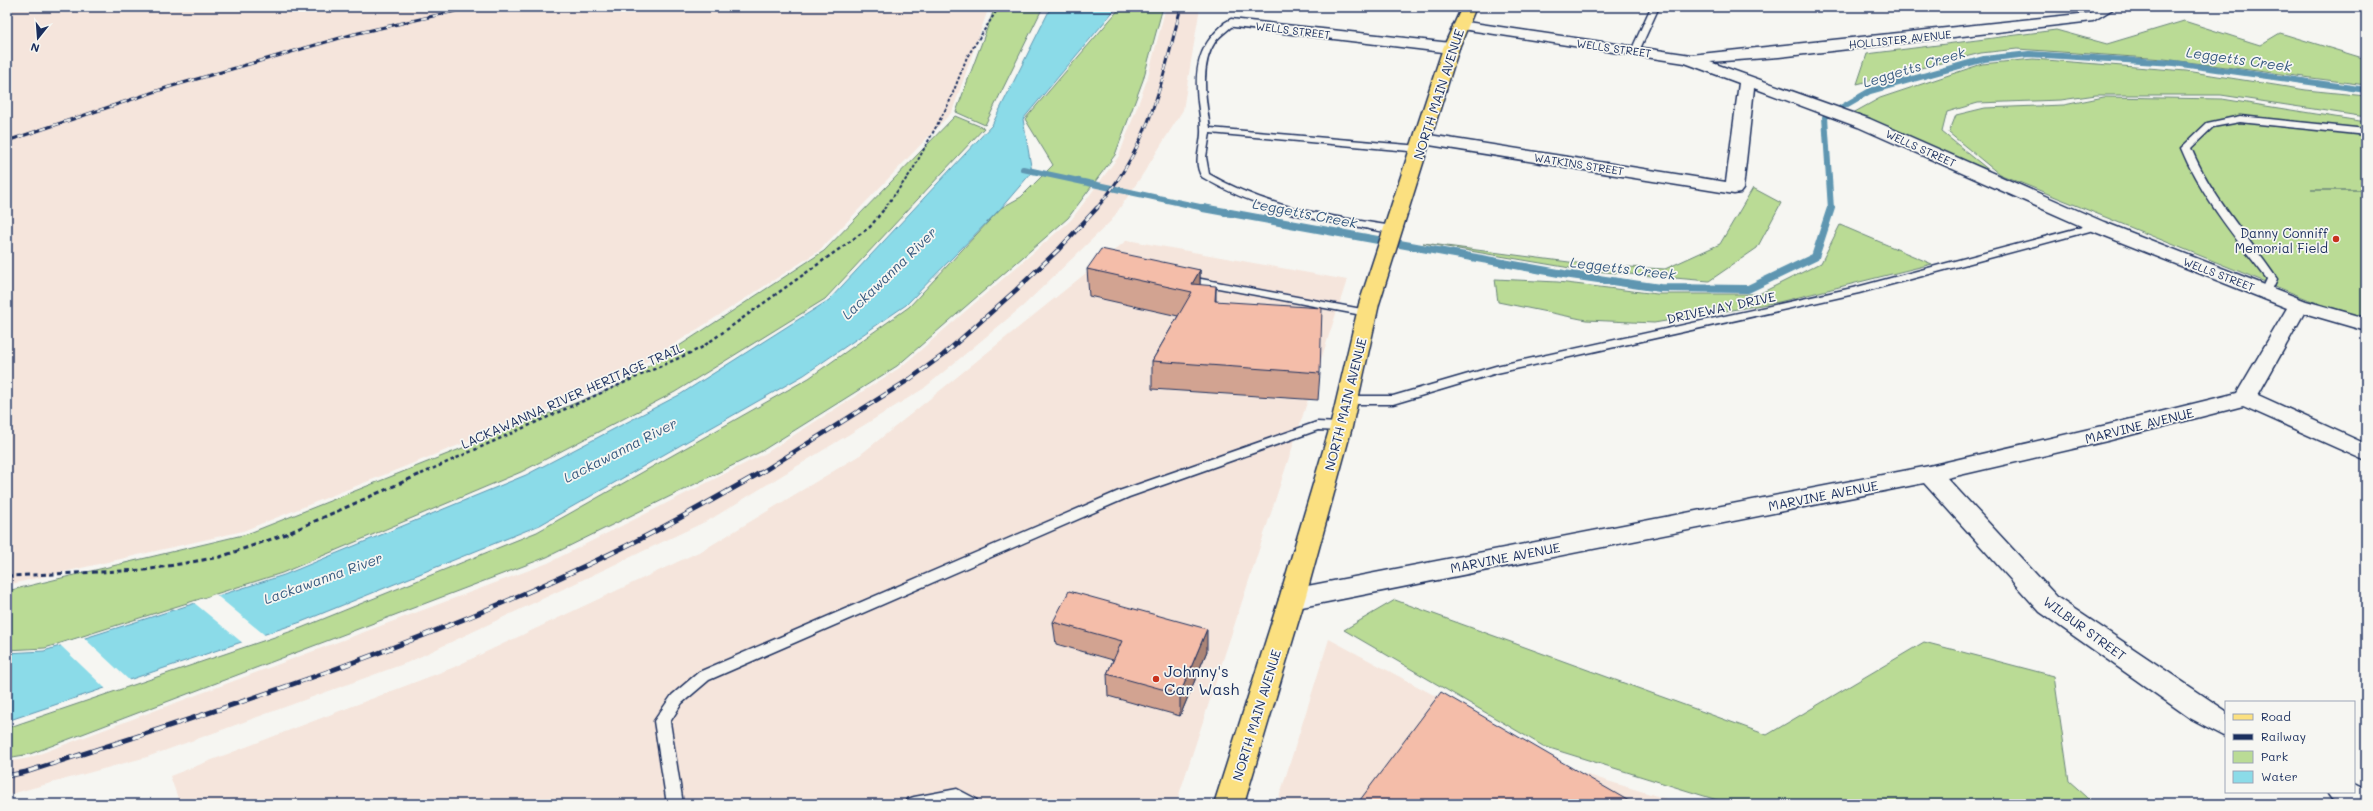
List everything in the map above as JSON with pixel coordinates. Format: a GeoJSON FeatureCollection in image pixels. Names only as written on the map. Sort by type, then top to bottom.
{"type":"FeatureCollection","features":[{"type":"Feature","properties":{"kind":"main road","name":"NORTH MAIN AVENUE"},"geometry":{"type":"LineString","coordinates":[[1228,804],[1292,599],[1341,427],[1367,313],[1422,144],[1451,48],[1469,7]]}},
{"type":"Feature","properties":{"kind":"street","name":"HOLLISTER AVENUE"},"geometry":{"type":"LineString","coordinates":[[1688,59],[1779,52],[2093,17],[2109,7]]}},
{"type":"Feature","properties":{"kind":"street","name":"WELLS STREET"},"geometry":{"type":"LineString","coordinates":[[1231,23],[1451,48]]}},
{"type":"Feature","properties":{"kind":"street","name":"WELLS STREET"},"geometry":{"type":"LineString","coordinates":[[1460,25],[1688,59],[1806,100],[1864,123],[2097,226],[2299,305],[2366,324]]}},
{"type":"Feature","properties":{"kind":"street","name":"WATKINS STREET"},"geometry":{"type":"LineString","coordinates":[[1422,144],[1734,189],[1747,80]]}},
{"type":"Feature","properties":{"kind":"street"},"geometry":{"type":"LineString","coordinates":[[2299,305],[2245,398],[2366,453]]}},
{"type":"Feature","properties":{"kind":"street","name":"MARVINE AVENUE"},"geometry":{"type":"LineString","coordinates":[[1292,599],[1929,474],[2107,433],[2245,398]]}},
{"type":"Feature","properties":{"kind":"street","name":"WILBUR STREET"},"geometry":{"type":"LineString","coordinates":[[1929,474],[2049,605],[2200,710],[2225,724]]}},
{"type":"Feature","properties":{"kind":"street"},"geometry":{"type":"LineString","coordinates":[[2344,793],[2363,804]]}},
{"type":"Feature","properties":{"kind":"lane"},"geometry":{"type":"LineString","coordinates":[[1635,51],[1655,7]]}},
{"type":"Feature","properties":{"kind":"lane"},"geometry":{"type":"LineString","coordinates":[[1231,23],[1219,30],[1210,40],[1201,69],[1202,103],[1206,130],[1201,157],[1205,175],[1229,191],[1298,215],[1393,231]]}},
{"type":"Feature","properties":{"kind":"lane"},"geometry":{"type":"LineString","coordinates":[[2266,292],[2272,279],[2224,219],[2193,168],[2186,148],[2210,125],[2240,119],[2366,132]]}},
{"type":"Feature","properties":{"kind":"lane"},"geometry":{"type":"LineString","coordinates":[[1206,130],[1422,144]]}},
{"type":"Feature","properties":{"kind":"lane","name":"DRIVEWAY DRIVE"},"geometry":{"type":"LineString","coordinates":[[1348,400],[1393,400],[1496,370],[1734,319],[1859,290],[2097,226]]}},
{"type":"Feature","properties":{"kind":"lane"},"geometry":{"type":"LineString","coordinates":[[1176,277],[1367,313]]}},
{"type":"Feature","properties":{"kind":"lane"},"geometry":{"type":"LineString","coordinates":[[675,804],[662,721],[677,699],[704,676],[1124,494],[1317,426],[1341,427]]}},
{"type":"Feature","properties":{"kind":"lane"},"geometry":{"type":"LineString","coordinates":[[914,804],[957,796],[970,804]]}},
{"type":"Feature","properties":{"kind":"path","name":"LACKAWANNA RIVER HERITAGE TRAIL"},"geometry":{"type":"LineString","coordinates":[[7,576],[145,570],[220,557],[286,534],[701,348],[870,228],[912,171],[950,103],[967,57],[999,7]]}},
{"type":"Feature","properties":{"kind":"shaded area"},"geometry":{"type":"Polygon","coordinates":[[[7,7],[989,7],[952,112],[819,251],[612,384],[243,531],[7,585],[7,7]]]}},
{"type":"Feature","properties":{"kind":"shaded area"},"geometry":{"type":"Polygon","coordinates":[[[1166,7],[1200,7],[1183,110],[1141,177],[1111,221],[1023,306],[923,389],[711,519],[409,662],[147,757],[7,795],[7,762],[29,758],[548,563],[766,453],[901,367],[1071,220],[1119,156],[1147,80],[1166,7]]]}},
{"type":"Feature","properties":{"kind":"shaded area"},"geometry":{"type":"Polygon","coordinates":[[[1127,240],[1347,280],[1176,804],[180,804],[170,776],[452,668],[705,549],[860,455],[1127,240]]]}},
{"type":"Feature","properties":{"kind":"shaded area"},"geometry":{"type":"Polygon","coordinates":[[[1329,639],[1578,772],[1683,804],[1277,804],[1329,639]]]}},
{"type":"Feature","properties":{"kind":"green space"},"geometry":{"type":"Polygon","coordinates":[[[995,7],[1043,7],[985,125],[956,112],[995,7]]]}},
{"type":"Feature","properties":{"kind":"green space"},"geometry":{"type":"Polygon","coordinates":[[[1121,7],[1163,7],[1143,80],[1115,155],[1068,218],[897,366],[760,452],[547,557],[30,754],[7,758],[7,728],[301,628],[537,532],[809,378],[909,307],[1001,208],[1021,197],[1053,165],[1025,119],[1121,7]]]}},
{"type":"Feature","properties":{"kind":"green space"},"geometry":{"type":"Polygon","coordinates":[[[2184,21],[2260,45],[2280,33],[2366,59],[2366,85],[2164,59],[2017,49],[1981,53],[1857,84],[1867,54],[2056,30],[2107,44],[2184,21]]]}},
{"type":"Feature","properties":{"kind":"green space"},"geometry":{"type":"Polygon","coordinates":[[[2033,59],[2186,71],[2306,90],[2366,96],[2366,117],[2221,95],[2096,95],[2061,100],[1978,103],[1947,112],[1942,132],[1990,171],[1853,113],[1880,98],[1982,64],[2033,59]]]}},
{"type":"Feature","properties":{"kind":"green space"},"geometry":{"type":"Polygon","coordinates":[[[2104,97],[2222,99],[2366,122],[2366,321],[2312,301],[1999,174],[1949,133],[1956,115],[1985,108],[2064,105],[2104,97]]]}},
{"type":"Feature","properties":{"kind":"green space"},"geometry":{"type":"Polygon","coordinates":[[[955,116],[984,128],[825,299],[675,392],[521,472],[282,573],[45,648],[7,650],[7,591],[247,534],[618,386],[824,251],[955,116]]]}},
{"type":"Feature","properties":{"kind":"green space"},"geometry":{"type":"Polygon","coordinates":[[[1753,188],[1781,203],[1757,248],[1709,281],[1582,270],[1423,243],[1592,265],[1665,269],[1720,244],[1753,188]]]}},
{"type":"Feature","properties":{"kind":"green space"},"geometry":{"type":"Polygon","coordinates":[[[1840,225],[1932,264],[1779,302],[1654,323],[1586,320],[1498,302],[1495,279],[1558,282],[1657,294],[1759,294],[1821,263],[1840,225]]]}},
{"type":"Feature","properties":{"kind":"green space"},"geometry":{"type":"Polygon","coordinates":[[[1395,600],[1767,735],[1924,642],[2054,676],[2069,781],[2095,804],[1730,804],[1543,746],[1344,630],[1395,600]]]}},
{"type":"Feature","properties":{"kind":"water","name":"Lackawanna River"},"geometry":{"type":"Polygon","coordinates":[[[1051,7],[1117,7],[1023,119],[1032,172],[1001,208],[906,305],[804,375],[540,525],[301,622],[7,721],[7,653],[44,651],[284,575],[526,475],[681,394],[829,300],[992,125],[1051,7]]]}},
{"type":"Feature","properties":{"kind":"pier"},"geometry":{"type":"Polygon","coordinates":[[[215,594],[266,636],[244,644],[193,602],[215,594]]]}},
{"type":"Feature","properties":{"kind":"pier"},"geometry":{"type":"Polygon","coordinates":[[[83,637],[131,682],[107,690],[59,644],[83,637]]]}},
{"type":"Feature","properties":{"kind":"building"},"geometry":{"type":"Polygon","coordinates":[[[1101,249],[1200,270],[1192,284],[1216,286],[1215,301],[1322,308],[1320,373],[1152,361],[1192,292],[1087,269],[1101,249]]]}},
{"type":"Feature","properties":{"kind":"building"},"geometry":{"type":"Polygon","coordinates":[[[1069,591],[1207,629],[1180,694],[1107,674],[1122,641],[1053,622],[1069,591]]]}},
{"type":"Feature","properties":{"kind":"building"},"geometry":{"type":"Polygon","coordinates":[[[1441,692],[1634,804],[1357,804],[1441,692]]]}},
{"type":"Feature","properties":{"kind":"waterway","name":"Leggetts Creek"},"geometry":{"type":"LineString","coordinates":[[1831,208],[1825,117],[1870,91],[1984,59],[2029,54],[2174,63],[2366,90]]}},
{"type":"Feature","properties":{"kind":"waterway","name":"Leggetts Creek"},"geometry":{"type":"LineString","coordinates":[[1023,169],[1209,209]]}},
{"type":"Feature","properties":{"kind":"waterway","name":"Leggetts Creek"},"geometry":{"type":"LineString","coordinates":[[1203,208],[1564,274],[1660,288],[1748,289],[1815,257],[1831,208]]}},
{"type":"Feature","properties":{"kind":"railway"},"geometry":{"type":"LineString","coordinates":[[7,141],[169,87],[354,34],[473,7]]}},
{"type":"Feature","properties":{"kind":"railway"},"geometry":{"type":"LineString","coordinates":[[1096,209],[1114,185],[1141,138],[1160,88],[1181,7]]}},
{"type":"Feature","properties":{"kind":"railway"},"geometry":{"type":"LineString","coordinates":[[759,474],[910,379],[943,355],[1016,290],[1059,249],[1097,208]]}},
{"type":"Feature","properties":{"kind":"railway"},"geometry":{"type":"LineString","coordinates":[[7,776],[26,772],[253,698],[402,644],[548,583],[638,540],[760,473]]}},
{"type":"Feature","properties":{"kind":"place","name":"Danny Conniff Memorial Field"},"geometry":{"type":"Point","coordinates":[2336,239]}},
{"type":"Feature","properties":{"kind":"place","name":"Johnny's Car Wash"},"geometry":{"type":"Point","coordinates":[1156,679]}}]}
